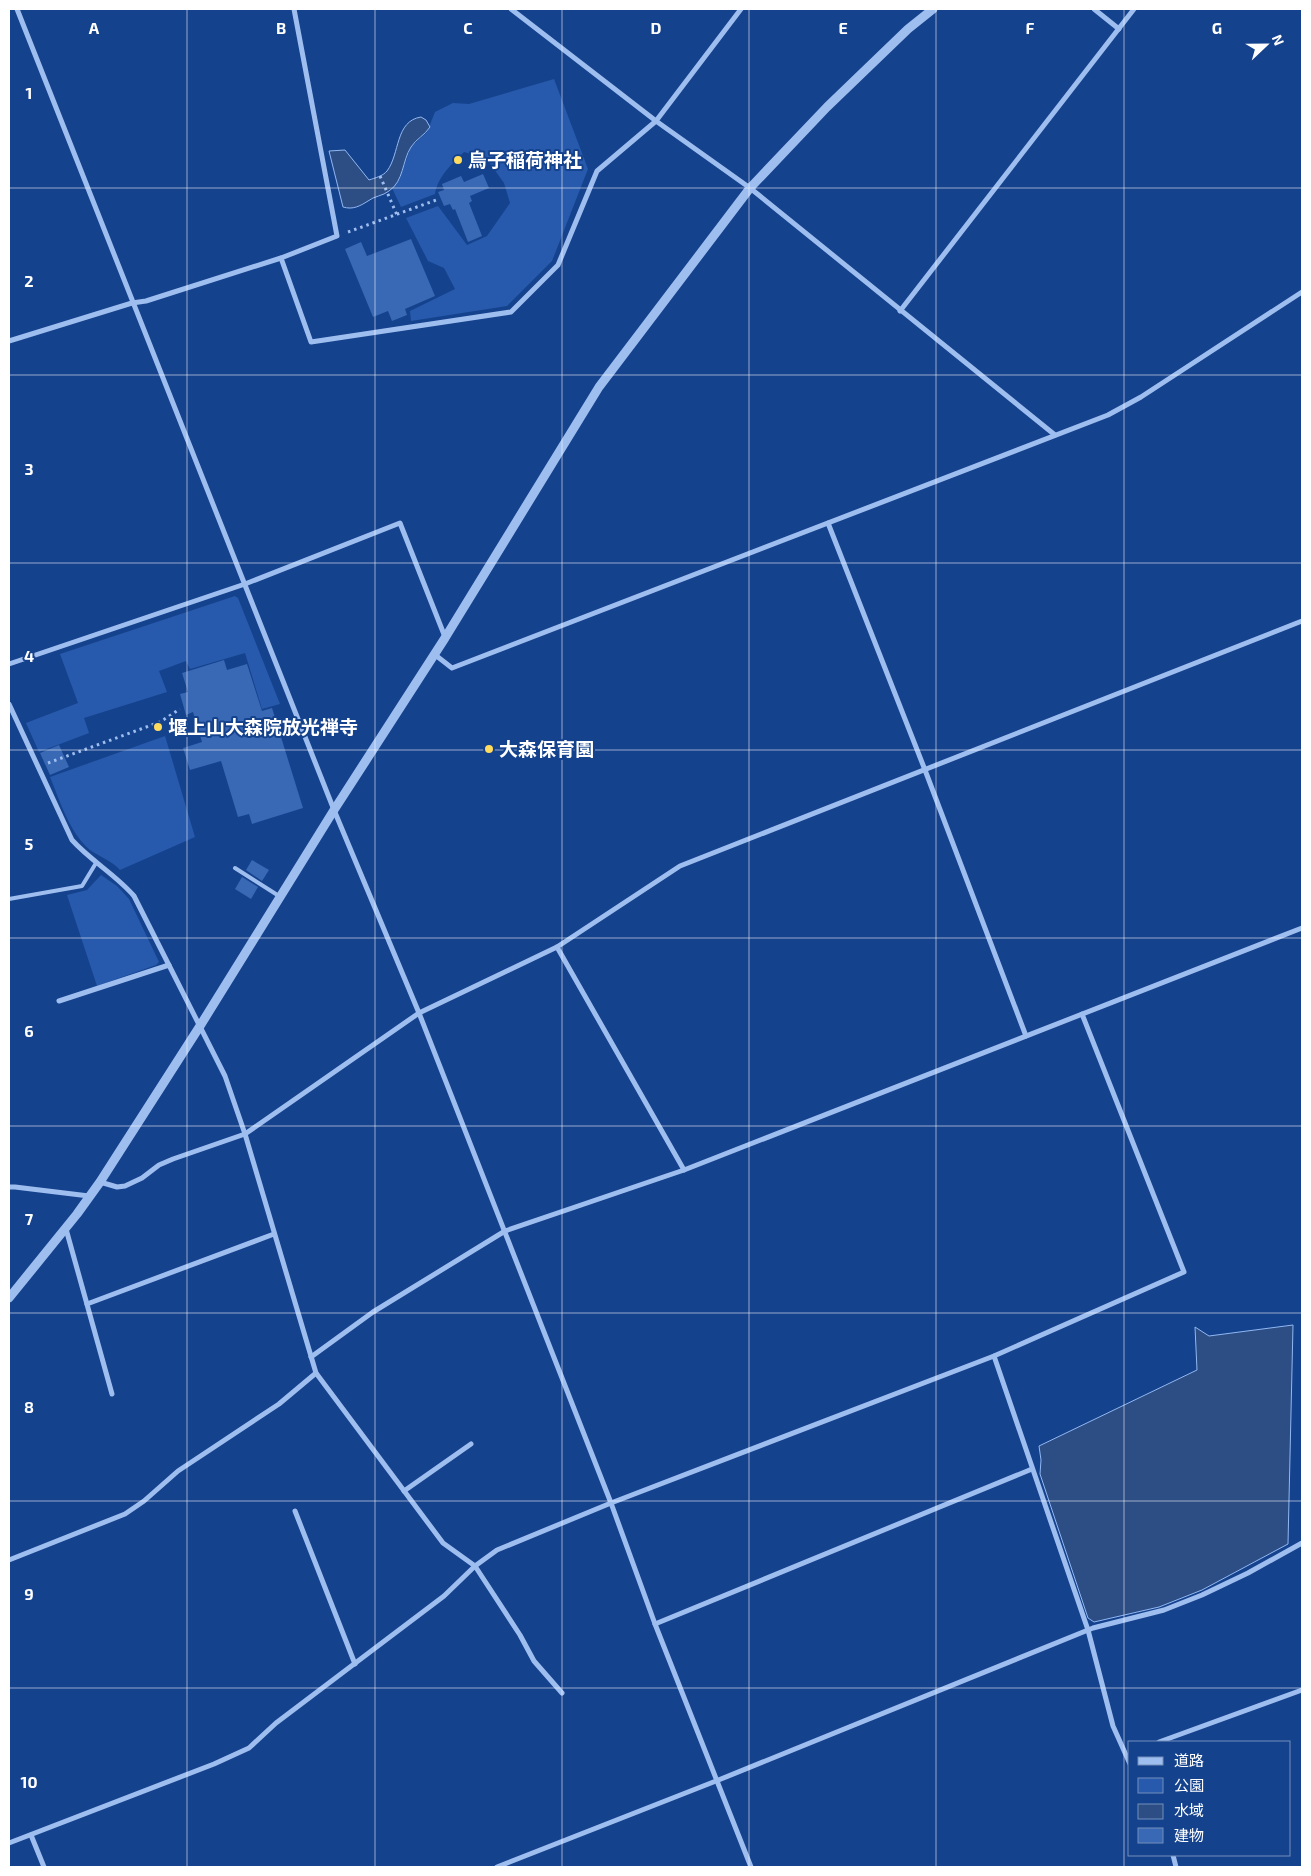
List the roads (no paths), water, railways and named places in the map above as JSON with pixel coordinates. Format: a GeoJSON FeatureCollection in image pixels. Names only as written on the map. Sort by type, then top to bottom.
{"type":"FeatureCollection","features":[{"type":"Feature","properties":{"kind":"street"},"geometry":{"type":"LineString","coordinates":[[17,9],[334,810],[419,1012],[611,1503],[655,1624],[751,1867]]}},
{"type":"Feature","properties":{"kind":"street"},"geometry":{"type":"LineString","coordinates":[[9,341],[132,303],[146,301],[281,258],[337,236],[294,9]]}},
{"type":"Feature","properties":{"kind":"street"},"geometry":{"type":"LineString","coordinates":[[511,9],[656,120],[750,188],[1055,435]]}},
{"type":"Feature","properties":{"kind":"street"},"geometry":{"type":"LineString","coordinates":[[281,258],[310,342],[511,312],[558,264],[596,171],[656,120],[741,9]]}},
{"type":"Feature","properties":{"kind":"street"},"geometry":{"type":"LineString","coordinates":[[9,1298],[66,1229],[88,1196],[100,1182],[200,1026],[334,810],[445,638],[599,386],[750,188],[827,107],[908,29],[933,9]]}},
{"type":"Feature","properties":{"kind":"street"},"geometry":{"type":"LineString","coordinates":[[1094,9],[1119,29]]}},
{"type":"Feature","properties":{"kind":"street"},"geometry":{"type":"LineString","coordinates":[[900,311],[1134,9]]}},
{"type":"Feature","properties":{"kind":"street"},"geometry":{"type":"LineString","coordinates":[[434,654],[452,668],[1108,415],[1141,397],[1302,292]]}},
{"type":"Feature","properties":{"kind":"street"},"geometry":{"type":"LineString","coordinates":[[9,664],[245,584],[400,523],[445,638]]}},
{"type":"Feature","properties":{"kind":"street"},"geometry":{"type":"LineString","coordinates":[[828,523],[925,770],[1026,1036]]}},
{"type":"Feature","properties":{"kind":"street"},"geometry":{"type":"LineString","coordinates":[[100,1182],[117,1187],[125,1186],[142,1178],[159,1165],[245,1134],[419,1012],[557,948],[680,866],[1302,621]]}},
{"type":"Feature","properties":{"kind":"street"},"geometry":{"type":"LineString","coordinates":[[9,704],[72,840],[96,863],[123,884],[134,896],[225,1076],[245,1134],[316,1373],[443,1543],[474,1566],[520,1635],[534,1662],[562,1693]]}},
{"type":"Feature","properties":{"kind":"street"},"geometry":{"type":"LineString","coordinates":[[311,1357],[373,1312],[505,1231],[684,1170],[1302,928]]}},
{"type":"Feature","properties":{"kind":"street"},"geometry":{"type":"LineString","coordinates":[[557,948],[684,1170]]}},
{"type":"Feature","properties":{"kind":"street"},"geometry":{"type":"LineString","coordinates":[[58,1001],[169,965]]}},
{"type":"Feature","properties":{"kind":"street"},"geometry":{"type":"LineString","coordinates":[[9,1843],[205,1768],[249,1748],[276,1723],[444,1596],[474,1566],[497,1550],[611,1503],[994,1356],[1184,1272],[1082,1014]]}},
{"type":"Feature","properties":{"kind":"street"},"geometry":{"type":"LineString","coordinates":[[9,1187],[88,1196]]}},
{"type":"Feature","properties":{"kind":"street"},"geometry":{"type":"LineString","coordinates":[[66,1229],[112,1394]]}},
{"type":"Feature","properties":{"kind":"street"},"geometry":{"type":"LineString","coordinates":[[87,1304],[274,1234]]}},
{"type":"Feature","properties":{"kind":"street"},"geometry":{"type":"LineString","coordinates":[[994,1356],[1088,1630],[1113,1726],[1127,1754]]}},
{"type":"Feature","properties":{"kind":"street"},"geometry":{"type":"LineString","coordinates":[[9,1560],[125,1514],[144,1501],[178,1471],[279,1404],[316,1373]]}},
{"type":"Feature","properties":{"kind":"street"},"geometry":{"type":"LineString","coordinates":[[404,1491],[471,1444]]}},
{"type":"Feature","properties":{"kind":"street"},"geometry":{"type":"LineString","coordinates":[[655,1624],[1032,1469]]}},
{"type":"Feature","properties":{"kind":"street"},"geometry":{"type":"LineString","coordinates":[[295,1511],[354,1664]]}},
{"type":"Feature","properties":{"kind":"street"},"geometry":{"type":"LineString","coordinates":[[496,1867],[716,1781],[1088,1630],[1164,1610],[1202,1595],[1248,1573],[1302,1543]]}},
{"type":"Feature","properties":{"kind":"street"},"geometry":{"type":"LineString","coordinates":[[1161,1741],[1302,1690]]}},
{"type":"Feature","properties":{"kind":"street"},"geometry":{"type":"LineString","coordinates":[[31,1835],[44,1867]]}},
{"type":"Feature","properties":{"kind":"lane"},"geometry":{"type":"LineString","coordinates":[[9,899],[82,886],[96,863]]}},
{"type":"Feature","properties":{"kind":"lane"},"geometry":{"type":"LineString","coordinates":[[235,868],[280,896]]}},
{"type":"Feature","properties":{"kind":"water"},"geometry":{"type":"Polygon","coordinates":[[[421,117],[426,120],[430,127],[408,152],[398,182],[394,187],[387,193],[359,206],[353,208],[343,207],[329,151],[345,150],[369,180],[376,178],[385,173],[391,164],[402,131],[413,120],[421,117]]]}},
{"type":"Feature","properties":{"kind":"water"},"geometry":{"type":"Polygon","coordinates":[[[1293,1325],[1288,1544],[1202,1590],[1159,1607],[1094,1622],[1088,1618],[1040,1474],[1039,1446],[1197,1370],[1195,1327],[1209,1336],[1293,1325]]]}},
{"type":"Feature","properties":{"kind":"place","name":"烏子稲荷神社"},"geometry":{"type":"Point","coordinates":[458,160]}},
{"type":"Feature","properties":{"kind":"place","name":"堰上山大森院放光禅寺"},"geometry":{"type":"Point","coordinates":[158,727]}},
{"type":"Feature","properties":{"kind":"place","name":"大森保育園"},"geometry":{"type":"Point","coordinates":[489,749]}}]}
